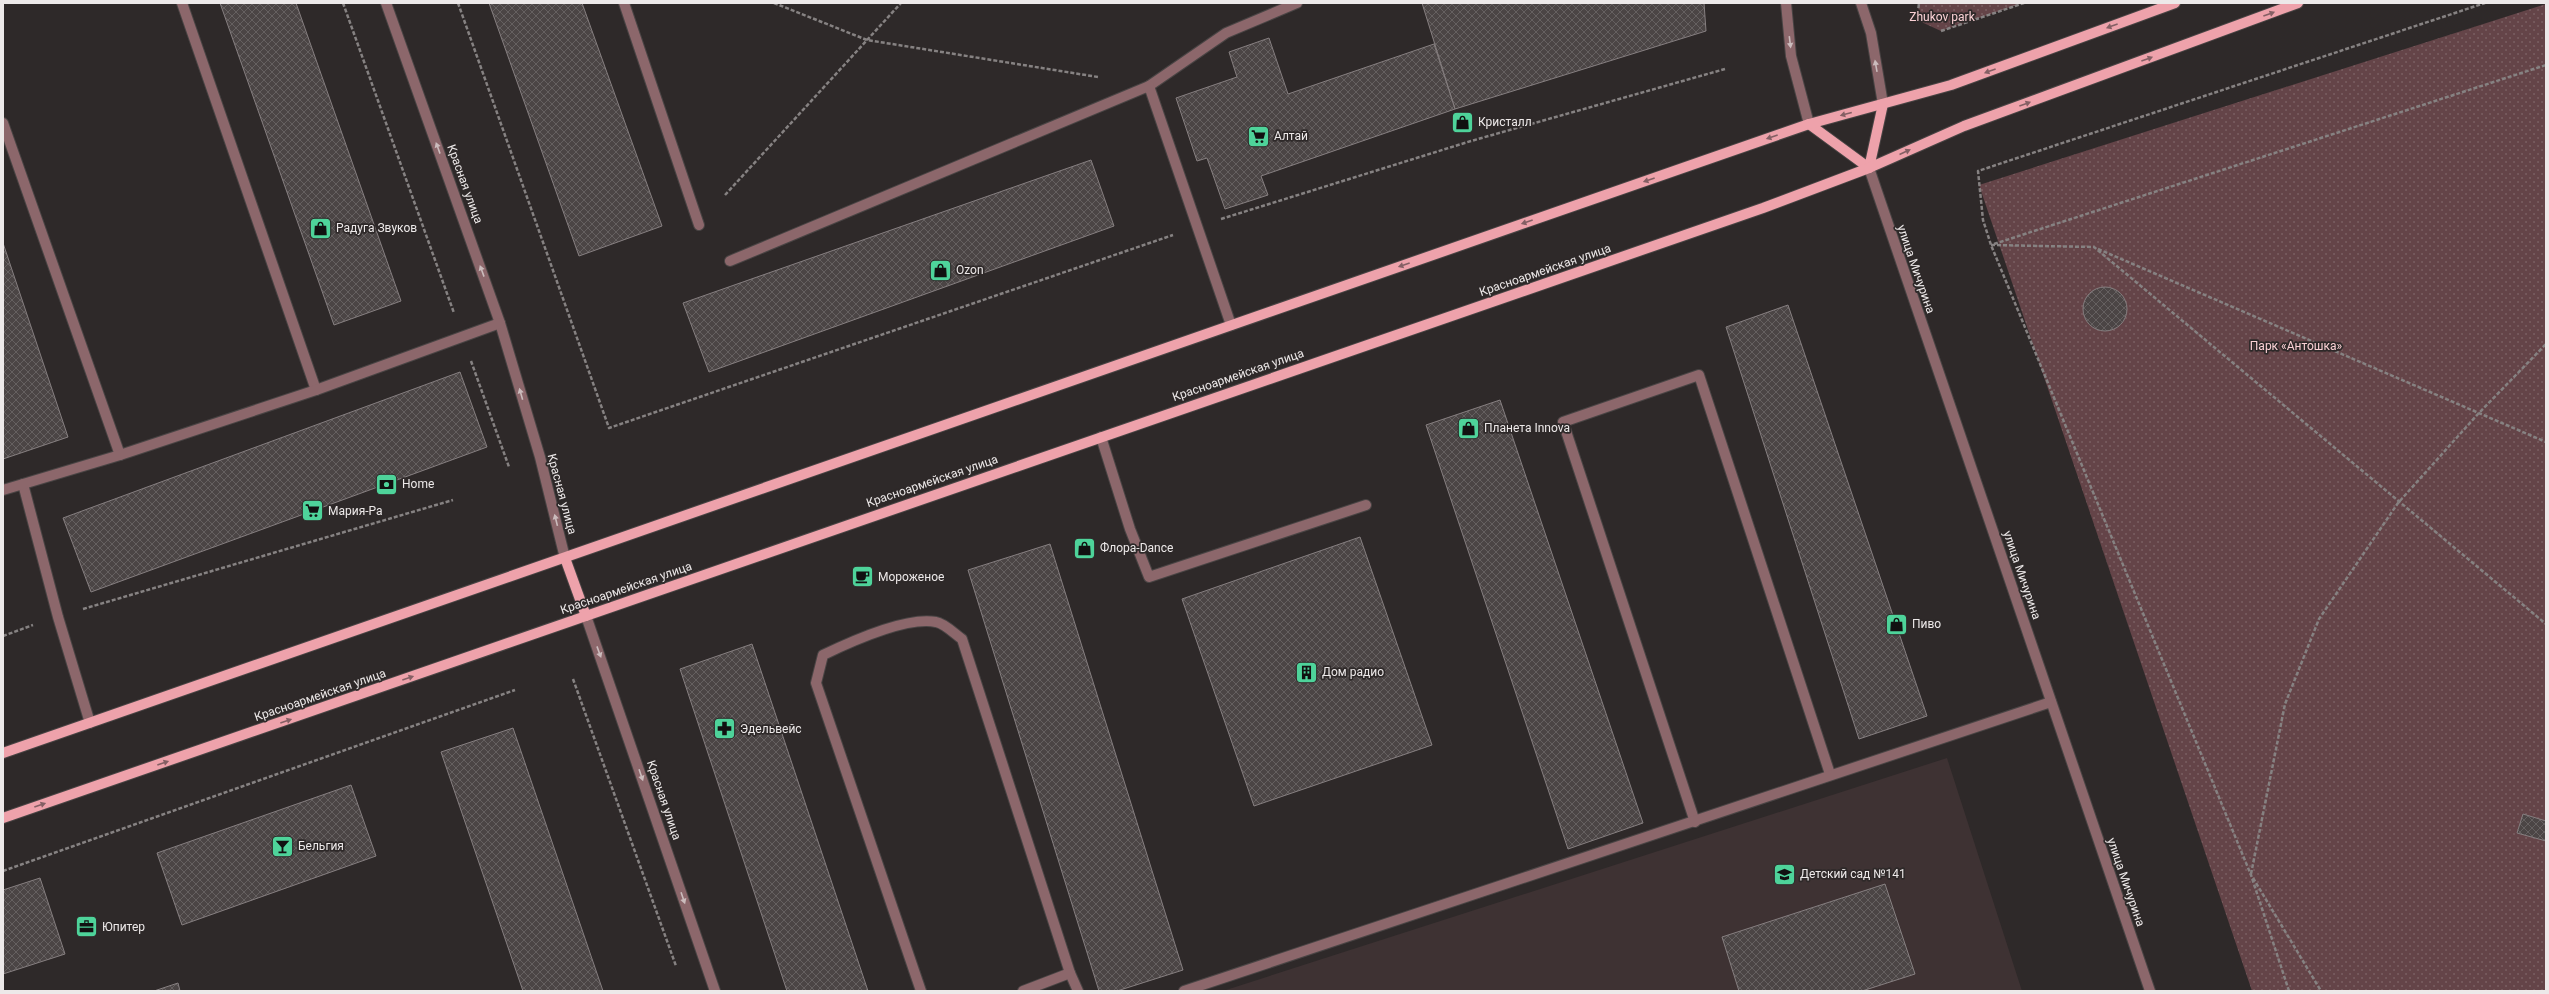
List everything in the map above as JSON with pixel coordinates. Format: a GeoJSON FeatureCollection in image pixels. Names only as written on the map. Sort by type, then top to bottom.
{"type":"FeatureCollection","features":[{"type":"Feature","properties":{"kind":"main road"},"geometry":{"type":"LineString","coordinates":[[3,753],[1809,124],[1951,85],[2175,3]]}},
{"type":"Feature","properties":{"kind":"main road","name":"Красноармейская улица"},"geometry":{"type":"LineString","coordinates":[[3,818],[1721,223],[1869,168],[1964,126],[2298,3]]}},
{"type":"Feature","properties":{"kind":"main road"},"geometry":{"type":"LineString","coordinates":[[1809,124],[1869,168],[1883,104]]}},
{"type":"Feature","properties":{"kind":"main road","name":"Красная улица"},"geometry":{"type":"LineString","coordinates":[[565,558],[586,616]]}},
{"type":"Feature","properties":{"kind":"street"},"geometry":{"type":"LineString","coordinates":[[182,3],[316,390]]}},
{"type":"Feature","properties":{"kind":"street","name":"Красная улица"},"geometry":{"type":"LineString","coordinates":[[386,3],[500,323],[540,457],[565,558]]}},
{"type":"Feature","properties":{"kind":"street"},"geometry":{"type":"LineString","coordinates":[[624,3],[699,225]]}},
{"type":"Feature","properties":{"kind":"street"},"geometry":{"type":"LineString","coordinates":[[730,261],[1149,86],[1226,33],[1297,3]]}},
{"type":"Feature","properties":{"kind":"street"},"geometry":{"type":"LineString","coordinates":[[1786,3],[1791,56],[1809,124]]}},
{"type":"Feature","properties":{"kind":"street"},"geometry":{"type":"LineString","coordinates":[[1861,3],[1870,33],[1883,104]]}},
{"type":"Feature","properties":{"kind":"street"},"geometry":{"type":"LineString","coordinates":[[1149,86],[1231,325]]}},
{"type":"Feature","properties":{"kind":"street"},"geometry":{"type":"LineString","coordinates":[[3,122],[120,455]]}},
{"type":"Feature","properties":{"kind":"street","name":"улица Мичурина"},"geometry":{"type":"LineString","coordinates":[[1869,168],[2150,991]]}},
{"type":"Feature","properties":{"kind":"street"},"geometry":{"type":"LineString","coordinates":[[3,490],[120,455],[316,390],[500,323]]}},
{"type":"Feature","properties":{"kind":"street"},"geometry":{"type":"LineString","coordinates":[[1695,822],[1564,422],[1699,375],[1830,774]]}},
{"type":"Feature","properties":{"kind":"street"},"geometry":{"type":"LineString","coordinates":[[1101,437],[1130,529],[1149,577],[1366,505]]}},
{"type":"Feature","properties":{"kind":"street"},"geometry":{"type":"LineString","coordinates":[[23,484],[58,617],[90,723]]}},
{"type":"Feature","properties":{"kind":"street","name":"Красная улица"},"geometry":{"type":"LineString","coordinates":[[586,616],[715,991]]}},
{"type":"Feature","properties":{"kind":"street"},"geometry":{"type":"LineString","coordinates":[[921,991],[816,684],[823,655],[859,637],[908,623],[937,622],[962,639],[1070,973],[1078,991]]}},
{"type":"Feature","properties":{"kind":"street"},"geometry":{"type":"LineString","coordinates":[[1184,991],[1695,822],[1830,774],[2051,702]]}},
{"type":"Feature","properties":{"kind":"street"},"geometry":{"type":"LineString","coordinates":[[1023,991],[1070,973]]}},
{"type":"Feature","properties":{"kind":"path"},"geometry":{"type":"LineString","coordinates":[[343,3],[509,467]]}},
{"type":"Feature","properties":{"kind":"path"},"geometry":{"type":"LineString","coordinates":[[458,3],[609,428],[1198,226],[1471,141],[1726,69]]}},
{"type":"Feature","properties":{"kind":"path"},"geometry":{"type":"LineString","coordinates":[[774,3],[867,40],[1102,78]]}},
{"type":"Feature","properties":{"kind":"path"},"geometry":{"type":"LineString","coordinates":[[725,194],[901,3]]}},
{"type":"Feature","properties":{"kind":"path"},"geometry":{"type":"LineString","coordinates":[[1917,20],[1919,3]]}},
{"type":"Feature","properties":{"kind":"path"},"geometry":{"type":"LineString","coordinates":[[1941,31],[2024,3]]}},
{"type":"Feature","properties":{"kind":"path"},"geometry":{"type":"LineString","coordinates":[[2289,991],[2251,875],[1992,245],[1983,220],[1978,171],[2485,3]]}},
{"type":"Feature","properties":{"kind":"path"},"geometry":{"type":"LineString","coordinates":[[1992,245],[2546,65]]}},
{"type":"Feature","properties":{"kind":"path"},"geometry":{"type":"LineString","coordinates":[[1992,245],[2094,247],[2478,414],[2546,442]]}},
{"type":"Feature","properties":{"kind":"path"},"geometry":{"type":"LineString","coordinates":[[2094,247],[2398,503],[2546,624]]}},
{"type":"Feature","properties":{"kind":"path"},"geometry":{"type":"LineString","coordinates":[[2321,991],[2251,875],[2288,697],[2319,619],[2398,503],[2478,414],[2546,344]]}},
{"type":"Feature","properties":{"kind":"path"},"geometry":{"type":"LineString","coordinates":[[3,636],[58,617],[453,500]]}},
{"type":"Feature","properties":{"kind":"path"},"geometry":{"type":"LineString","coordinates":[[573,679],[677,969]]}},
{"type":"Feature","properties":{"kind":"path"},"geometry":{"type":"LineString","coordinates":[[3,871],[515,690]]}},
{"type":"Feature","properties":{"kind":"shaded area","name":"Детский сад №141"},"geometry":{"type":"Polygon","coordinates":[[[1947,758],[2022,991],[1223,991],[1947,758]]]}},
{"type":"Feature","properties":{"kind":"green space","name":"Zhukov park"},"geometry":{"type":"Polygon","coordinates":[[[1919,3],[2023,3],[1941,31],[1917,20],[1919,3]]]}},
{"type":"Feature","properties":{"kind":"green space","name":"Парк «Антошка»"},"geometry":{"type":"Polygon","coordinates":[[[2546,4],[2546,991],[2252,991],[1979,185],[2546,4]]]}},
{"type":"Feature","properties":{"kind":"building"},"geometry":{"type":"Polygon","coordinates":[[[220,3],[296,3],[401,301],[334,325],[220,3]]]}},
{"type":"Feature","properties":{"kind":"building"},"geometry":{"type":"Polygon","coordinates":[[[489,3],[582,3],[662,226],[579,256],[489,3]]]}},
{"type":"Feature","properties":{"kind":"building"},"geometry":{"type":"Polygon","coordinates":[[[1422,3],[1704,3],[1706,31],[1455,109],[1422,3]]]}},
{"type":"Feature","properties":{"kind":"building"},"geometry":{"type":"Polygon","coordinates":[[[1269,38],[1288,94],[1434,44],[1455,109],[1261,176],[1268,195],[1225,209],[1207,158],[1197,161],[1176,98],[1237,77],[1229,52],[1269,38]]]}},
{"type":"Feature","properties":{"kind":"building"},"geometry":{"type":"Polygon","coordinates":[[[1091,160],[1114,226],[709,372],[683,303],[1091,160]]]}},
{"type":"Feature","properties":{"kind":"building"},"geometry":{"type":"Polygon","coordinates":[[[3,243],[68,437],[3,459],[3,243]]]}},
{"type":"Feature","properties":{"kind":"building"},"geometry":{"type":"Polygon","coordinates":[[[2101,287],[2109,287],[2114,288],[2121,293],[2126,300],[2126,318],[2121,325],[2114,330],[2101,331],[2093,328],[2086,321],[2083,313],[2083,305],[2086,297],[2093,290],[2101,287]]]}},
{"type":"Feature","properties":{"kind":"building"},"geometry":{"type":"Polygon","coordinates":[[[1788,305],[1927,716],[1859,739],[1726,327],[1788,305]]]}},
{"type":"Feature","properties":{"kind":"building"},"geometry":{"type":"Polygon","coordinates":[[[460,372],[487,447],[91,592],[63,518],[460,372]]]}},
{"type":"Feature","properties":{"kind":"building"},"geometry":{"type":"Polygon","coordinates":[[[1500,400],[1643,823],[1568,849],[1426,425],[1500,400]]]}},
{"type":"Feature","properties":{"kind":"building","name":"Дом радио"},"geometry":{"type":"Polygon","coordinates":[[[1360,537],[1432,745],[1254,806],[1182,599],[1360,537]]]}},
{"type":"Feature","properties":{"kind":"building"},"geometry":{"type":"Polygon","coordinates":[[[1050,544],[1183,970],[1117,991],[1099,991],[968,570],[1050,544]]]}},
{"type":"Feature","properties":{"kind":"building"},"geometry":{"type":"Polygon","coordinates":[[[752,644],[868,991],[787,991],[680,669],[752,644]]]}},
{"type":"Feature","properties":{"kind":"building"},"geometry":{"type":"Polygon","coordinates":[[[513,728],[603,991],[523,991],[441,752],[513,728]]]}},
{"type":"Feature","properties":{"kind":"building"},"geometry":{"type":"Polygon","coordinates":[[[351,785],[376,856],[182,925],[157,853],[351,785]]]}},
{"type":"Feature","properties":{"kind":"building"},"geometry":{"type":"Polygon","coordinates":[[[2523,814],[2546,821],[2546,841],[2517,833],[2523,814]]]}},
{"type":"Feature","properties":{"kind":"building"},"geometry":{"type":"Polygon","coordinates":[[[40,878],[65,954],[3,974],[3,890],[40,878]]]}},
{"type":"Feature","properties":{"kind":"building"},"geometry":{"type":"Polygon","coordinates":[[[1885,884],[1915,974],[1862,991],[1739,991],[1722,937],[1885,884]]]}},
{"type":"Feature","properties":{"kind":"building"},"geometry":{"type":"Polygon","coordinates":[[[178,983],[180,991],[154,991],[178,983]]]}},
{"type":"Feature","properties":{"kind":"place","name":"Кристалл"},"geometry":{"type":"Point","coordinates":[1463,122]}},
{"type":"Feature","properties":{"kind":"place","name":"Алтай"},"geometry":{"type":"Point","coordinates":[1259,136]}},
{"type":"Feature","properties":{"kind":"place","name":"Радуга Звуков"},"geometry":{"type":"Point","coordinates":[320,228]}},
{"type":"Feature","properties":{"kind":"place","name":"Ozon"},"geometry":{"type":"Point","coordinates":[941,270]}},
{"type":"Feature","properties":{"kind":"place","name":"Планета Innova"},"geometry":{"type":"Point","coordinates":[1468,428]}},
{"type":"Feature","properties":{"kind":"place","name":"Home"},"geometry":{"type":"Point","coordinates":[386,484]}},
{"type":"Feature","properties":{"kind":"place","name":"Мария-Ра"},"geometry":{"type":"Point","coordinates":[313,511]}},
{"type":"Feature","properties":{"kind":"place","name":"Флора-Dance"},"geometry":{"type":"Point","coordinates":[1084,548]}},
{"type":"Feature","properties":{"kind":"place","name":"Мороженое"},"geometry":{"type":"Point","coordinates":[862,577]}},
{"type":"Feature","properties":{"kind":"place","name":"Пиво"},"geometry":{"type":"Point","coordinates":[1896,624]}},
{"type":"Feature","properties":{"kind":"place","name":"Дом радио"},"geometry":{"type":"Point","coordinates":[1307,672]}},
{"type":"Feature","properties":{"kind":"place","name":"Эдельвейс"},"geometry":{"type":"Point","coordinates":[724,729]}},
{"type":"Feature","properties":{"kind":"place","name":"Бельгия"},"geometry":{"type":"Point","coordinates":[282,846]}},
{"type":"Feature","properties":{"kind":"place","name":"Детский сад №141"},"geometry":{"type":"Point","coordinates":[1785,874]}},
{"type":"Feature","properties":{"kind":"place","name":"Юпитер"},"geometry":{"type":"Point","coordinates":[86,927]}}]}
